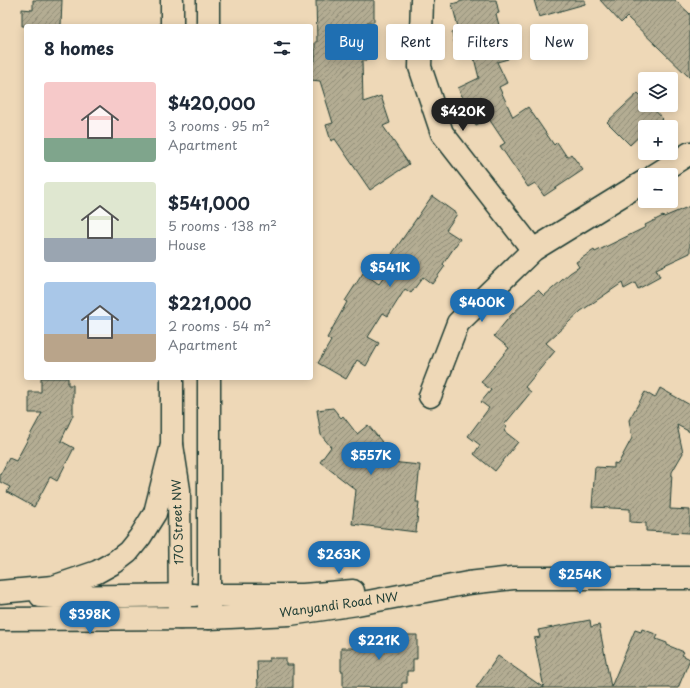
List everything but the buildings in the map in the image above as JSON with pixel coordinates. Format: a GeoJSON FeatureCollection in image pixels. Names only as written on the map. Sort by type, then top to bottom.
{"type":"FeatureCollection","features":[{"type":"Feature","properties":{"kind":"street"},"geometry":{"type":"LineString","coordinates":[[172,0],[172,24]]}},
{"type":"Feature","properties":{"kind":"street"},"geometry":{"type":"LineString","coordinates":[[208,0],[208,24]]}},
{"type":"Feature","properties":{"kind":"street"},"geometry":{"type":"LineString","coordinates":[[422,0],[420,66],[442,133],[533,250]]}},
{"type":"Feature","properties":{"kind":"street"},"geometry":{"type":"LineString","coordinates":[[666,168],[690,153]]}},
{"type":"Feature","properties":{"kind":"street"},"geometry":{"type":"LineString","coordinates":[[430,396],[458,322],[533,250],[638,185]]}},
{"type":"Feature","properties":{"kind":"street","name":"170 Street NW"},"geometry":{"type":"LineString","coordinates":[[172,380],[172,445],[179,490],[180,618]]}},
{"type":"Feature","properties":{"kind":"street"},"geometry":{"type":"LineString","coordinates":[[209,380],[209,618]]}},
{"type":"Feature","properties":{"kind":"street"},"geometry":{"type":"LineString","coordinates":[[0,592],[53,587],[97,572],[115,562],[128,552],[140,537],[155,513],[172,445]]}},
{"type":"Feature","properties":{"kind":"street","name":"Wanyandi Road NW"},"geometry":{"type":"LineString","coordinates":[[0,618],[209,618],[290,614],[357,604],[468,583],[513,578],[690,578]]}},
{"type":"Feature","properties":{"kind":"street","name":"Wanyandi Road NW"},"geometry":{"type":"LineString","coordinates":[[0,592],[55,598],[180,595],[303,595],[422,583],[468,583]]}}]}
